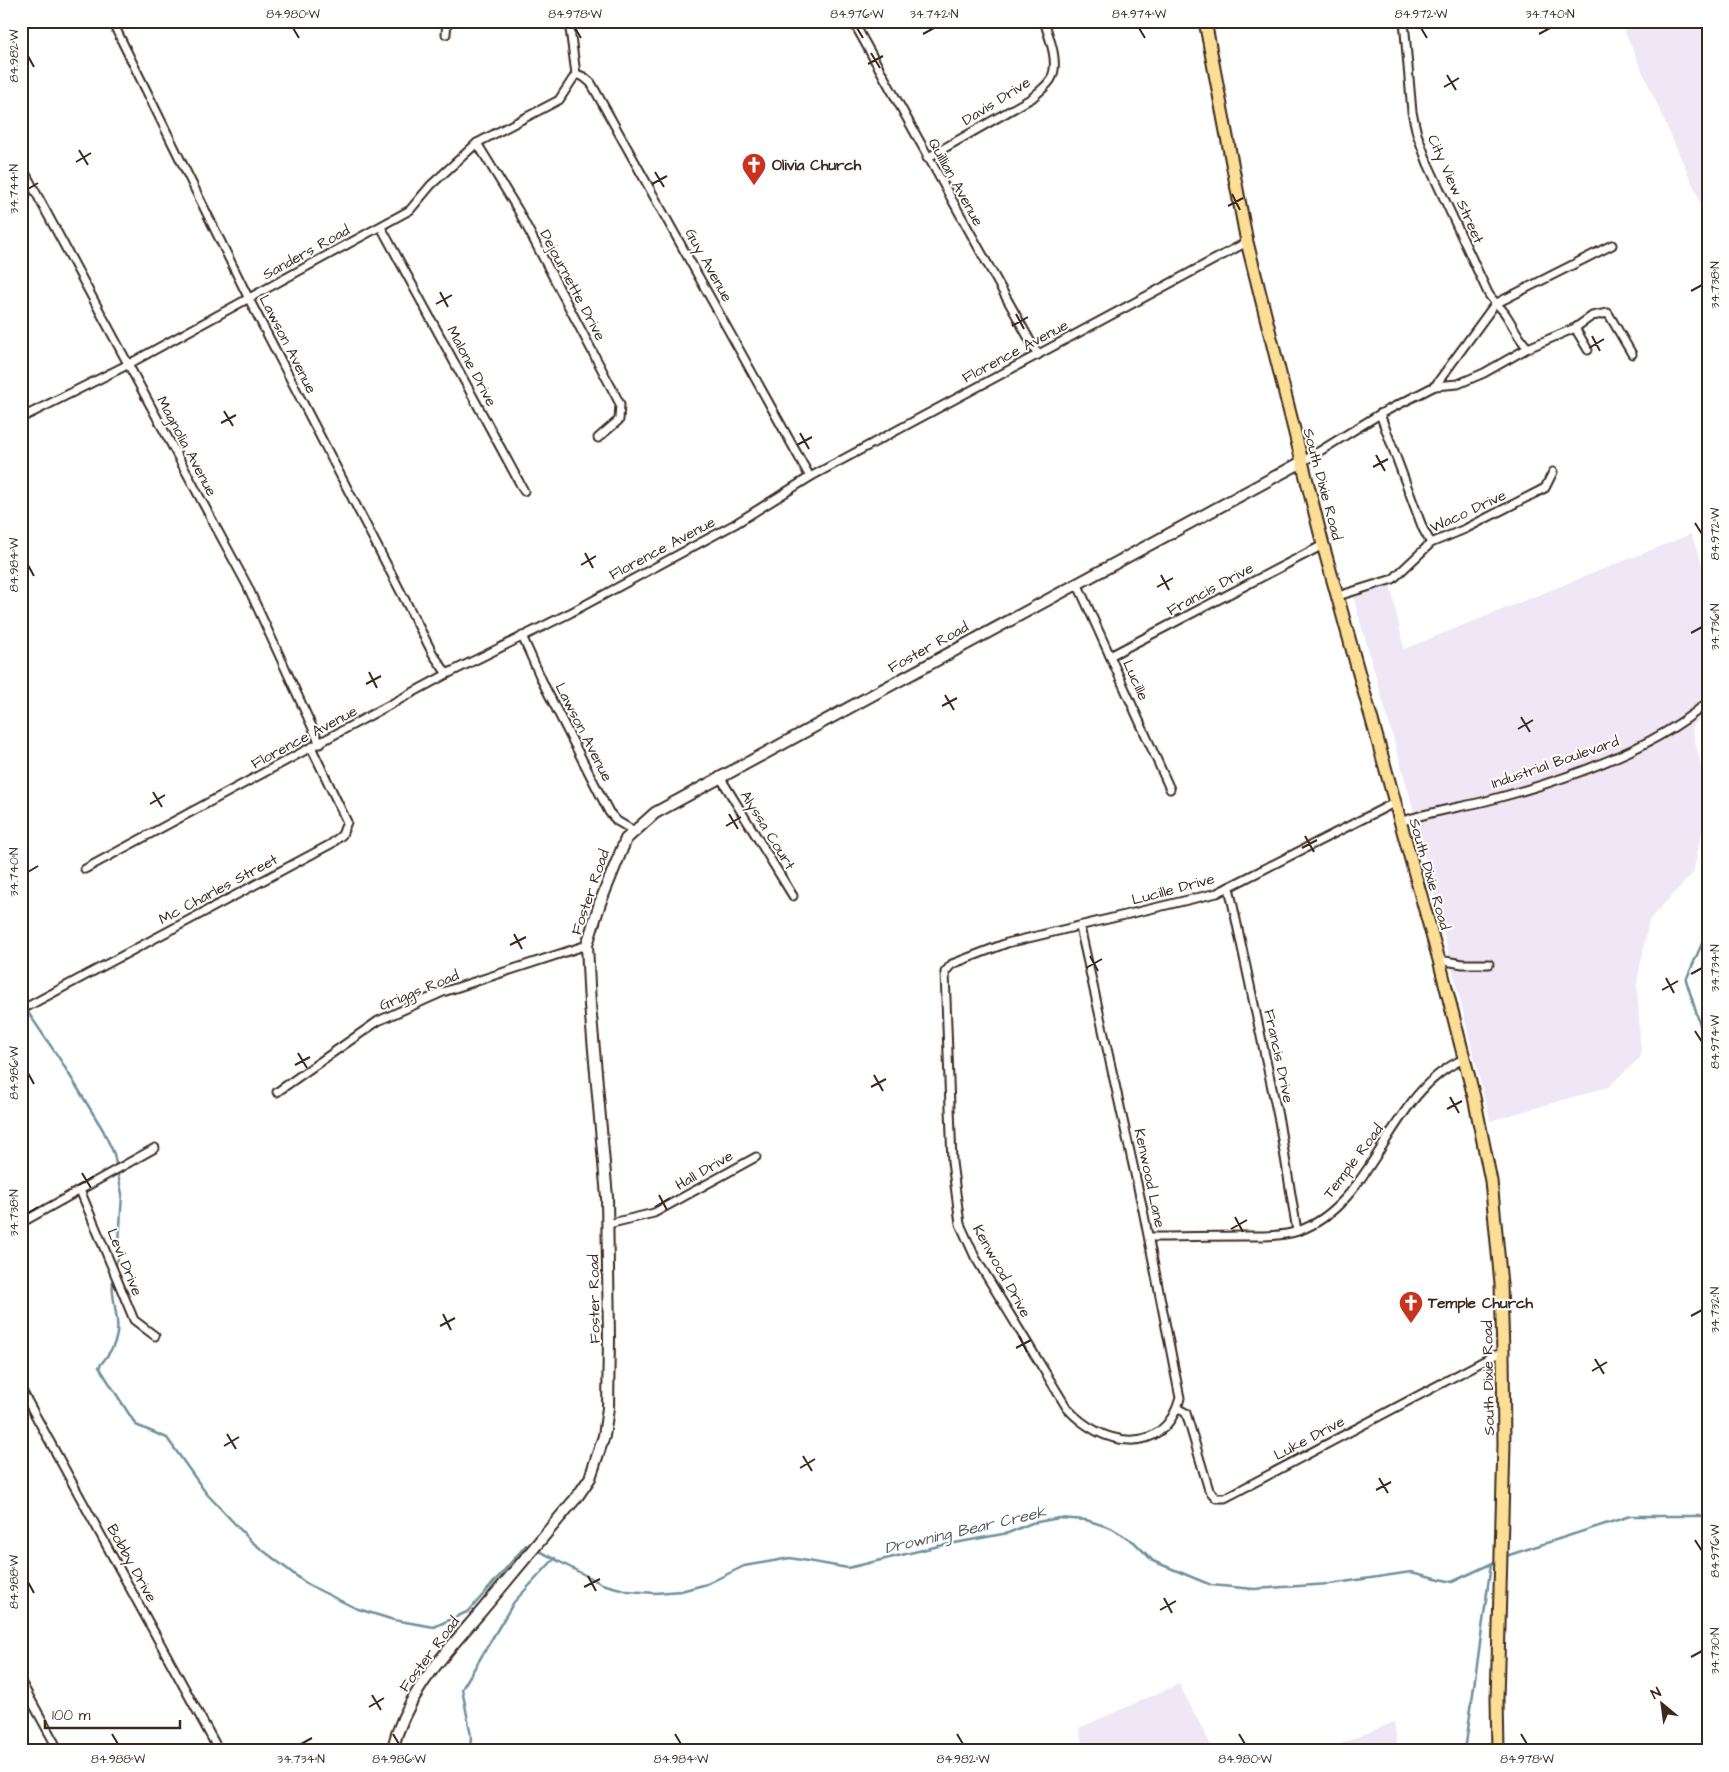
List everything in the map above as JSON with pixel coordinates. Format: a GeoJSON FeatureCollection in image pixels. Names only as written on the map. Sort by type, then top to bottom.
{"type":"FeatureCollection","features":[{"type":"Feature","properties":{"kind":"main road","name":"South Dixie Road"},"geometry":{"type":"LineString","coordinates":[[1205,21],[1247,242],[1323,545],[1439,960],[1474,1097],[1491,1181],[1501,1284],[1503,1354],[1504,1445],[1497,1699],[1498,1751]]}},
{"type":"Feature","properties":{"kind":"street","name":"Lawson Avenue"},"geometry":{"type":"LineString","coordinates":[[112,21],[249,299],[433,654],[447,674]]}},
{"type":"Feature","properties":{"kind":"street"},"geometry":{"type":"LineString","coordinates":[[446,34],[447,21]]}},
{"type":"Feature","properties":{"kind":"street"},"geometry":{"type":"LineString","coordinates":[[574,21],[570,29],[576,74]]}},
{"type":"Feature","properties":{"kind":"street","name":"Quillian Avenue"},"geometry":{"type":"LineString","coordinates":[[853,21],[927,158],[1038,355]]}},
{"type":"Feature","properties":{"kind":"street","name":"Davis Drive"},"geometry":{"type":"LineString","coordinates":[[927,158],[1032,98],[1045,86],[1052,77],[1054,62],[1044,21]]}},
{"type":"Feature","properties":{"kind":"street","name":"City View Street"},"geometry":{"type":"LineString","coordinates":[[1404,21],[1412,112],[1419,140],[1495,304],[1505,313],[1518,338],[1528,348]]}},
{"type":"Feature","properties":{"kind":"street","name":"Sanders Road"},"geometry":{"type":"LineString","coordinates":[[21,418],[127,365],[410,210],[430,185],[477,143],[558,100],[576,74]]}},
{"type":"Feature","properties":{"kind":"street","name":"Guy Avenue"},"geometry":{"type":"LineString","coordinates":[[576,74],[584,77],[591,83],[810,477]]}},
{"type":"Feature","properties":{"kind":"street","name":"Dejournette Drive"},"geometry":{"type":"LineString","coordinates":[[477,143],[518,210],[620,404],[619,420],[598,438]]}},
{"type":"Feature","properties":{"kind":"street","name":"Magnolia Avenue"},"geometry":{"type":"LineString","coordinates":[[21,165],[247,585],[320,744]]}},
{"type":"Feature","properties":{"kind":"street","name":"Malone Drive"},"geometry":{"type":"LineString","coordinates":[[382,227],[524,491]]}},
{"type":"Feature","properties":{"kind":"street","name":"Florence Avenue"},"geometry":{"type":"LineString","coordinates":[[85,869],[312,749],[447,674],[570,613],[735,524],[810,477],[1247,242]]}},
{"type":"Feature","properties":{"kind":"street"},"geometry":{"type":"LineString","coordinates":[[1435,386],[1495,304],[1612,245]]}},
{"type":"Feature","properties":{"kind":"street"},"geometry":{"type":"LineString","coordinates":[[1302,462],[1380,414],[1435,386],[1458,384],[1484,373],[1528,348],[1575,328],[1592,316],[1608,313],[1632,354]]}},
{"type":"Feature","properties":{"kind":"street"},"geometry":{"type":"LineString","coordinates":[[1575,328],[1588,350]]}},
{"type":"Feature","properties":{"kind":"street"},"geometry":{"type":"LineString","coordinates":[[1380,414],[1422,529],[1431,543]]}},
{"type":"Feature","properties":{"kind":"street","name":"Foster Road"},"geometry":{"type":"LineString","coordinates":[[392,1751],[400,1721],[415,1692],[440,1659],[578,1497],[590,1478],[604,1436],[608,1408],[608,1224],[587,945],[600,903],[626,839],[655,813],[1302,462]]}},
{"type":"Feature","properties":{"kind":"street","name":"Waco Drive"},"geometry":{"type":"LineString","coordinates":[[1338,596],[1394,579],[1431,543],[1465,530],[1545,488],[1553,472]]}},
{"type":"Feature","properties":{"kind":"street","name":"Francis Drive"},"geometry":{"type":"LineString","coordinates":[[1110,656],[1323,545]]}},
{"type":"Feature","properties":{"kind":"street","name":"Lucille"},"geometry":{"type":"LineString","coordinates":[[1077,583],[1170,789]]}},
{"type":"Feature","properties":{"kind":"street","name":"Lawson Avenue"},"geometry":{"type":"LineString","coordinates":[[522,636],[544,685],[609,812],[617,821],[634,831]]}},
{"type":"Feature","properties":{"kind":"street","name":"Industrial Boulevard"},"geometry":{"type":"LineString","coordinates":[[1400,822],[1423,814],[1486,801],[1605,762],[1692,716],[1708,702]]}},
{"type":"Feature","properties":{"kind":"street","name":"Mc Charles Street"},"geometry":{"type":"LineString","coordinates":[[21,1010],[331,844],[342,835],[347,822],[312,749]]}},
{"type":"Feature","properties":{"kind":"street","name":"Alyssa Court"},"geometry":{"type":"LineString","coordinates":[[720,777],[793,896]]}},
{"type":"Feature","properties":{"kind":"street","name":"Lucille Drive"},"geometry":{"type":"LineString","coordinates":[[947,968],[975,953],[1007,943],[1216,893],[1394,803]]}},
{"type":"Feature","properties":{"kind":"street","name":"Francis Drive"},"geometry":{"type":"LineString","coordinates":[[1229,887],[1280,1121],[1297,1232]]}},
{"type":"Feature","properties":{"kind":"street","name":"Kenwood Lane"},"geometry":{"type":"LineString","coordinates":[[1080,927],[1149,1237],[1180,1398],[1178,1408]]}},
{"type":"Feature","properties":{"kind":"street","name":"Griggs Road"},"geometry":{"type":"LineString","coordinates":[[277,1092],[378,1021],[443,992],[587,945]]}},
{"type":"Feature","properties":{"kind":"street"},"geometry":{"type":"LineString","coordinates":[[1439,960],[1463,964],[1489,964]]}},
{"type":"Feature","properties":{"kind":"street","name":"Kenwood Drive"},"geometry":{"type":"LineString","coordinates":[[947,968],[944,975],[952,1162],[960,1224],[975,1257],[1049,1380],[1078,1421],[1105,1436],[1128,1440],[1150,1436],[1161,1430],[1173,1420],[1178,1408]]}},
{"type":"Feature","properties":{"kind":"street","name":"Temple Road"},"geometry":{"type":"LineString","coordinates":[[1149,1237],[1276,1235],[1297,1232],[1339,1206],[1419,1093],[1446,1066],[1464,1059]]}},
{"type":"Feature","properties":{"kind":"street"},"geometry":{"type":"LineString","coordinates":[[21,1223],[155,1148]]}},
{"type":"Feature","properties":{"kind":"street","name":"Hall Drive"},"geometry":{"type":"LineString","coordinates":[[608,1224],[654,1213],[756,1157]]}},
{"type":"Feature","properties":{"kind":"street","name":"Levi Drive"},"geometry":{"type":"LineString","coordinates":[[80,1190],[134,1320],[155,1336]]}},
{"type":"Feature","properties":{"kind":"street","name":"Luke Drive"},"geometry":{"type":"LineString","coordinates":[[1178,1408],[1186,1413],[1209,1490],[1216,1498],[1225,1498],[1486,1360],[1503,1354]]}},
{"type":"Feature","properties":{"kind":"street","name":"Bobby Drive"},"geometry":{"type":"LineString","coordinates":[[21,1389],[219,1751]]}},
{"type":"Feature","properties":{"kind":"street"},"geometry":{"type":"LineString","coordinates":[[21,1682],[60,1751]]}},
{"type":"Feature","properties":{"kind":"shaded area"},"geometry":{"type":"Polygon","coordinates":[[[1642,21],[1708,21],[1708,229],[1697,194],[1624,30],[1642,21]]]}},
{"type":"Feature","properties":{"kind":"shaded area"},"geometry":{"type":"Polygon","coordinates":[[[1691,534],[1708,580],[1708,707],[1692,728],[1708,795],[1708,804],[1693,873],[1649,920],[1637,983],[1641,1057],[1608,1087],[1490,1121],[1410,797],[1353,596],[1390,583],[1404,649],[1691,534]]]}},
{"type":"Feature","properties":{"kind":"shaded area"},"geometry":{"type":"Polygon","coordinates":[[[1179,1684],[1214,1751],[1084,1751],[1079,1728],[1179,1684]]]}},
{"type":"Feature","properties":{"kind":"shaded area"},"geometry":{"type":"Polygon","coordinates":[[[1394,1722],[1398,1751],[1323,1751],[1394,1722]]]}},
{"type":"Feature","properties":{"kind":"waterway","name":"Drowning Bear Creek"},"geometry":{"type":"LineString","coordinates":[[1708,930],[1686,980],[1703,1034],[1708,1038]]}},
{"type":"Feature","properties":{"kind":"waterway"},"geometry":{"type":"LineString","coordinates":[[21,1002],[61,1061],[103,1130],[114,1154],[122,1194],[118,1259],[115,1270]]}},
{"type":"Feature","properties":{"kind":"waterway"},"geometry":{"type":"LineString","coordinates":[[114,1275],[113,1292],[117,1319],[117,1336],[111,1350],[99,1367],[136,1425],[167,1438],[206,1493],[252,1542],[307,1584],[355,1608],[394,1620],[434,1627],[469,1611],[526,1545]]}},
{"type":"Feature","properties":{"kind":"waterway","name":"Drowning Bear Creek"},"geometry":{"type":"LineString","coordinates":[[1506,1556],[1630,1516],[1708,1516]]}},
{"type":"Feature","properties":{"kind":"waterway","name":"Drowning Bear Creek"},"geometry":{"type":"LineString","coordinates":[[541,1552],[602,1584],[628,1591],[655,1593],[681,1591],[707,1584],[744,1566],[790,1558],[848,1568],[939,1546],[1008,1533],[1032,1523],[1059,1518],[1086,1520],[1111,1528],[1134,1542],[1153,1561],[1211,1585],[1254,1589],[1330,1584],[1411,1572],[1452,1582],[1497,1561]]}},
{"type":"Feature","properties":{"kind":"waterway","name":"Drowning Bear Creek"},"geometry":{"type":"LineString","coordinates":[[470,1751],[471,1736],[462,1689],[514,1602],[555,1558]]}},
{"type":"Feature","properties":{"kind":"waterway"},"geometry":{"type":"LineString","coordinates":[[1465,1751],[1491,1564]]}},
{"type":"Feature","properties":{"kind":"place","name":"Olivia Church"},"geometry":{"type":"Point","coordinates":[754,186]}},
{"type":"Feature","properties":{"kind":"place","name":"Temple Church"},"geometry":{"type":"Point","coordinates":[1411,1324]}}]}
